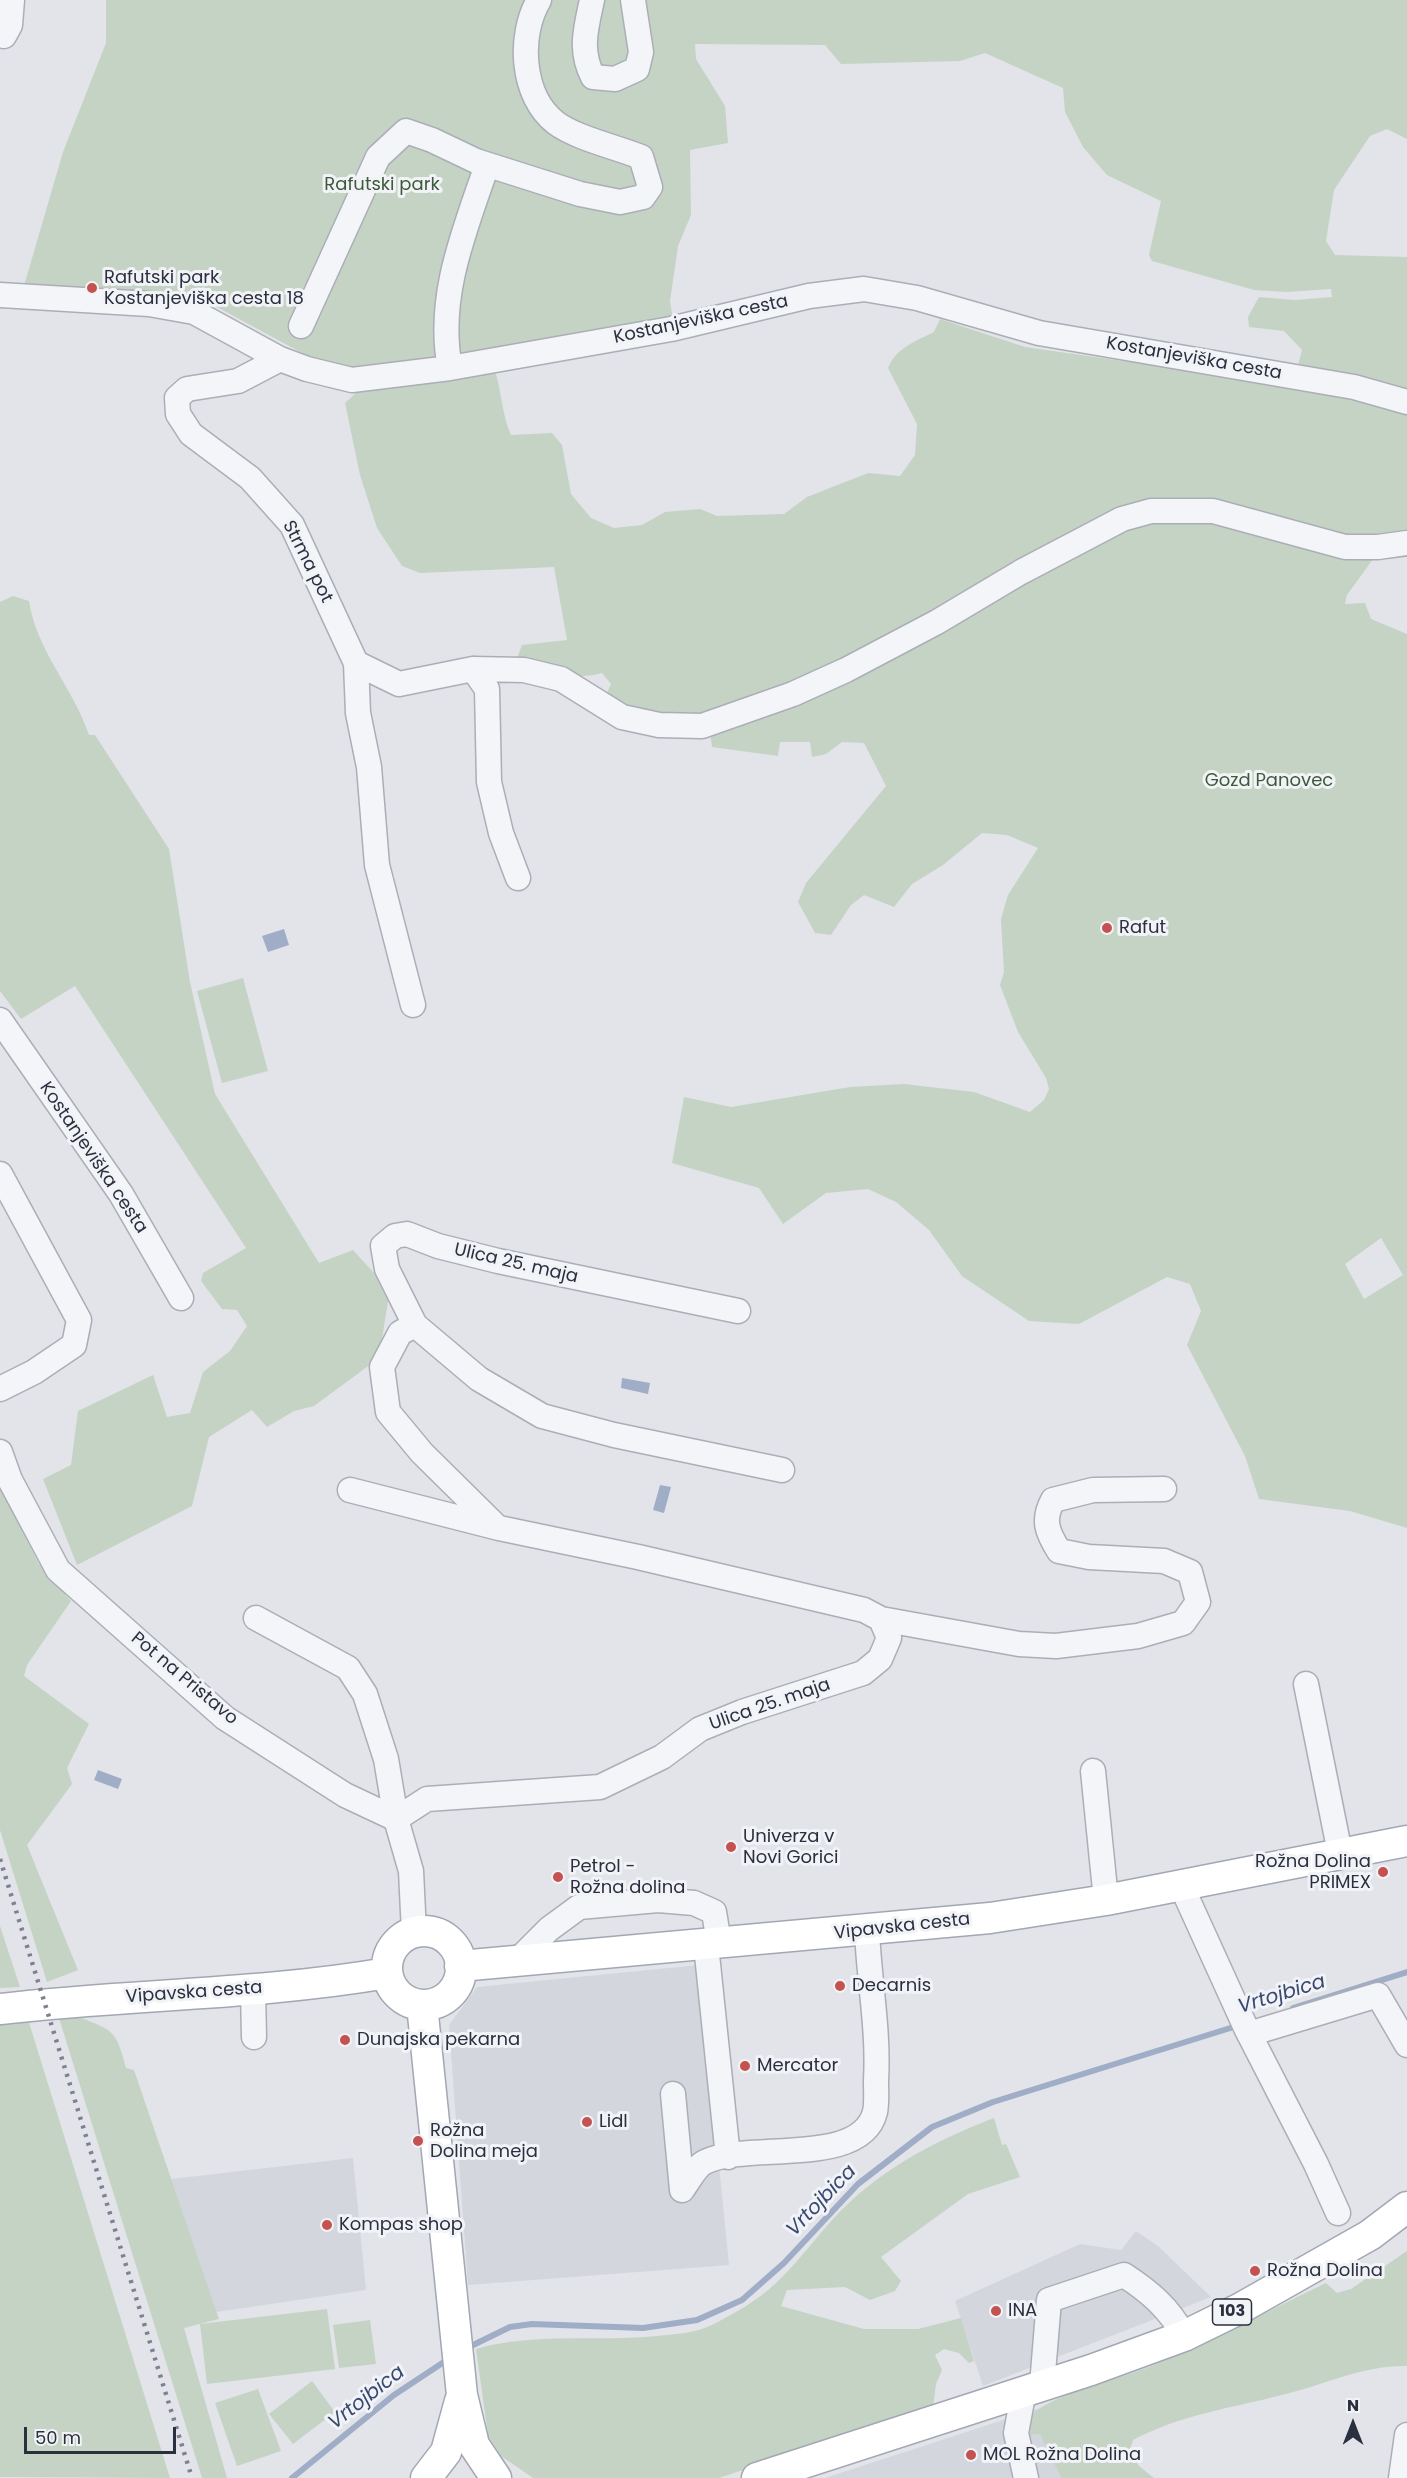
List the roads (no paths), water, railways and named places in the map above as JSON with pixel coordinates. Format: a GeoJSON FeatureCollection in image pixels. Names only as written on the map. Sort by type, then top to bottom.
{"type":"FeatureCollection","features":[{"type":"Feature","properties":{"kind":"main road","name":"Vipavska cesta"},"geometry":{"type":"LineString","coordinates":[[460,1966],[867,1931],[990,1918],[1106,1900],[1407,1840]]}},
{"type":"Feature","properties":{"kind":"main road"},"geometry":{"type":"LineString","coordinates":[[414,1933],[436,1934],[446,1939],[458,1956],[460,1966],[454,1989],[446,1998],[422,2005],[403,1999],[390,1983],[387,1973],[387,1962],[396,1944],[414,1933]]}},
{"type":"Feature","properties":{"kind":"main road","name":"Vipavska cesta"},"geometry":{"type":"LineString","coordinates":[[0,2009],[81,1999],[253,1990],[387,1973]]}},
{"type":"Feature","properties":{"kind":"main road"},"geometry":{"type":"LineString","coordinates":[[422,2005],[460,2381],[474,2445],[496,2478]]}},
{"type":"Feature","properties":{"kind":"main road","name":"103"},"geometry":{"type":"LineString","coordinates":[[766,2477],[1184,2336],[1239,2309],[1370,2235],[1407,2207]]}},
{"type":"Feature","properties":{"kind":"main road"},"geometry":{"type":"LineString","coordinates":[[426,2478],[446,2452],[460,2381]]}},
{"type":"Feature","properties":{"kind":"street"},"geometry":{"type":"LineString","coordinates":[[0,35],[4,36],[10,25],[12,0]]}},
{"type":"Feature","properties":{"kind":"street"},"geometry":{"type":"LineString","coordinates":[[301,326],[378,157],[406,131],[488,165],[580,194],[620,202],[643,197],[650,187],[641,157],[555,122],[539,102],[529,77],[524,46],[533,9],[539,0]]}},
{"type":"Feature","properties":{"kind":"street"},"geometry":{"type":"LineString","coordinates":[[592,0],[584,38],[586,63],[593,77],[615,79],[637,69],[641,52],[633,0]]}},
{"type":"Feature","properties":{"kind":"street"},"geometry":{"type":"LineString","coordinates":[[450,368],[444,340],[453,267],[488,165]]}},
{"type":"Feature","properties":{"kind":"street","name":"Kostanjeviška cesta"},"geometry":{"type":"LineString","coordinates":[[0,295],[149,304],[194,312],[280,359],[307,369],[352,380],[450,368],[670,329],[809,296],[864,289],[916,298],[1039,333],[1354,387],[1407,402]]}},
{"type":"Feature","properties":{"kind":"street","name":"Strma pot"},"geometry":{"type":"LineString","coordinates":[[280,359],[238,381],[187,388],[177,398],[178,414],[190,434],[250,478],[292,525],[356,663],[358,713],[369,767],[377,865],[413,1005]]}},
{"type":"Feature","properties":{"kind":"street"},"geometry":{"type":"LineString","coordinates":[[356,663],[399,684],[473,669],[524,670],[561,679],[622,717],[659,725],[702,726],[793,694],[846,670],[938,622],[1031,567],[1122,519],[1151,511],[1213,511],[1345,547],[1378,547],[1407,543]]}},
{"type":"Feature","properties":{"kind":"street"},"geometry":{"type":"LineString","coordinates":[[473,669],[488,689],[489,782],[501,833],[518,878]]}},
{"type":"Feature","properties":{"kind":"street","name":"Kostanjeviška cesta"},"geometry":{"type":"LineString","coordinates":[[0,1020],[121,1194],[181,1298]]}},
{"type":"Feature","properties":{"kind":"street"},"geometry":{"type":"LineString","coordinates":[[0,1174],[79,1320],[74,1345],[34,1372],[0,1389]]}},
{"type":"Feature","properties":{"kind":"street","name":"Ulica 25. maja"},"geometry":{"type":"LineString","coordinates":[[738,1311],[498,1261],[438,1246],[407,1234],[395,1236],[383,1246],[387,1269],[415,1324],[478,1379],[542,1416],[614,1435],[782,1470]]}},
{"type":"Feature","properties":{"kind":"street"},"geometry":{"type":"LineString","coordinates":[[415,1324],[400,1333],[382,1367],[388,1412],[422,1453],[498,1528]]}},
{"type":"Feature","properties":{"kind":"street","name":"Pot na Pristavo"},"geometry":{"type":"LineString","coordinates":[[0,1452],[10,1480],[58,1569],[225,1718],[345,1795],[396,1820]]}},
{"type":"Feature","properties":{"kind":"street"},"geometry":{"type":"LineString","coordinates":[[350,1490],[498,1528],[638,1557],[864,1610],[881,1619],[1019,1644],[1056,1646],[1138,1636],[1183,1623],[1197,1602],[1190,1572],[1164,1561],[1089,1557],[1059,1551],[1046,1530],[1046,1512],[1053,1500],[1093,1490],[1164,1490]]}},
{"type":"Feature","properties":{"kind":"street"},"geometry":{"type":"LineString","coordinates":[[256,1618],[348,1668],[365,1694],[386,1759],[396,1820],[411,1871],[414,1933]]}},
{"type":"Feature","properties":{"kind":"street","name":"Ulica 25. maja"},"geometry":{"type":"LineString","coordinates":[[396,1820],[427,1799],[600,1787],[662,1757],[700,1729],[742,1712],[863,1673],[880,1659],[889,1638],[881,1619]]}},
{"type":"Feature","properties":{"kind":"street"},"geometry":{"type":"LineString","coordinates":[[1306,1684],[1340,1854]]}},
{"type":"Feature","properties":{"kind":"street"},"geometry":{"type":"LineString","coordinates":[[1093,1771],[1106,1900]]}},
{"type":"Feature","properties":{"kind":"street"},"geometry":{"type":"LineString","coordinates":[[1181,1885],[1245,2024],[1316,2164],[1338,2213]]}},
{"type":"Feature","properties":{"kind":"street"},"geometry":{"type":"LineString","coordinates":[[518,1960],[549,1929],[579,1907],[658,1900],[694,1903],[714,1912],[713,1944],[728,2157]]}},
{"type":"Feature","properties":{"kind":"street"},"geometry":{"type":"LineString","coordinates":[[673,2094],[682,2190],[703,2162],[844,2144],[867,2130],[875,2112],[878,2043],[868,1970],[867,1931]]}},
{"type":"Feature","properties":{"kind":"street"},"geometry":{"type":"LineString","coordinates":[[253,1990],[254,2037]]}},
{"type":"Feature","properties":{"kind":"street"},"geometry":{"type":"LineString","coordinates":[[1245,2024],[1378,1995],[1407,2045]]}},
{"type":"Feature","properties":{"kind":"street"},"geometry":{"type":"LineString","coordinates":[[1026,2478],[1016,2433],[1033,2388],[1049,2300],[1124,2275],[1153,2294],[1173,2315],[1184,2336]]}},
{"type":"Feature","properties":{"kind":"street"},"geometry":{"type":"LineString","coordinates":[[1401,2478],[1407,2435]]}},
{"type":"Feature","properties":{"kind":"water"},"geometry":{"type":"Polygon","coordinates":[[[284,929],[289,945],[268,952],[262,936],[284,929]]]}},
{"type":"Feature","properties":{"kind":"water"},"geometry":{"type":"Polygon","coordinates":[[[622,1378],[650,1383],[648,1394],[621,1388],[622,1378]]]}},
{"type":"Feature","properties":{"kind":"water"},"geometry":{"type":"Polygon","coordinates":[[[660,1485],[671,1487],[664,1513],[653,1510],[660,1485]]]}},
{"type":"Feature","properties":{"kind":"water"},"geometry":{"type":"Polygon","coordinates":[[[98,1770],[122,1779],[118,1789],[94,1780],[98,1770]]]}},
{"type":"Feature","properties":{"kind":"waterway","name":"Vrtojbica"},"geometry":{"type":"LineString","coordinates":[[1293,2008],[1407,1972]]}},
{"type":"Feature","properties":{"kind":"waterway","name":"Vrtojbica"},"geometry":{"type":"LineString","coordinates":[[467,2348],[510,2327],[532,2324],[643,2328],[697,2320],[742,2300],[784,2263],[858,2184],[932,2127],[993,2102],[1240,2025]]}},
{"type":"Feature","properties":{"kind":"waterway","name":"Vrtojbica"},"geometry":{"type":"LineString","coordinates":[[292,2478],[394,2395],[450,2358]]}},
{"type":"Feature","properties":{"kind":"railway"},"geometry":{"type":"LineString","coordinates":[[0,1859],[192,2478]]}},
{"type":"Feature","properties":{"kind":"place","name":"Rafutski park Kostanjeviška cesta 18"},"geometry":{"type":"Point","coordinates":[92,288]}},
{"type":"Feature","properties":{"kind":"place","name":"Rafut"},"geometry":{"type":"Point","coordinates":[1107,928]}},
{"type":"Feature","properties":{"kind":"place","name":"Univerza v Novi Gorici"},"geometry":{"type":"Point","coordinates":[731,1847]}},
{"type":"Feature","properties":{"kind":"place","name":"Rožna Dolina PRIMEX"},"geometry":{"type":"Point","coordinates":[1383,1872]}},
{"type":"Feature","properties":{"kind":"place","name":"Petrol - Rožna dolina"},"geometry":{"type":"Point","coordinates":[558,1877]}},
{"type":"Feature","properties":{"kind":"place","name":"Decarnis"},"geometry":{"type":"Point","coordinates":[840,1986]}},
{"type":"Feature","properties":{"kind":"place","name":"Dunajska pekarna"},"geometry":{"type":"Point","coordinates":[345,2040]}},
{"type":"Feature","properties":{"kind":"place","name":"Mercator"},"geometry":{"type":"Point","coordinates":[745,2066]}},
{"type":"Feature","properties":{"kind":"place","name":"Lidl"},"geometry":{"type":"Point","coordinates":[587,2122]}},
{"type":"Feature","properties":{"kind":"place","name":"Rožna Dolina meja"},"geometry":{"type":"Point","coordinates":[418,2141]}},
{"type":"Feature","properties":{"kind":"place","name":"Kompas shop"},"geometry":{"type":"Point","coordinates":[327,2225]}},
{"type":"Feature","properties":{"kind":"place","name":"Rožna Dolina"},"geometry":{"type":"Point","coordinates":[1255,2271]}},
{"type":"Feature","properties":{"kind":"place","name":"INA"},"geometry":{"type":"Point","coordinates":[996,2311]}},
{"type":"Feature","properties":{"kind":"place","name":"MOL Rožna Dolina"},"geometry":{"type":"Point","coordinates":[971,2455]}},
{"type":"Feature","properties":{"kind":"park label","name":"Rafutski park"},"geometry":{"type":"Point","coordinates":[382,185]}},
{"type":"Feature","properties":{"kind":"park label","name":"Gozd Panovec"},"geometry":{"type":"Point","coordinates":[1269,781]}}]}
